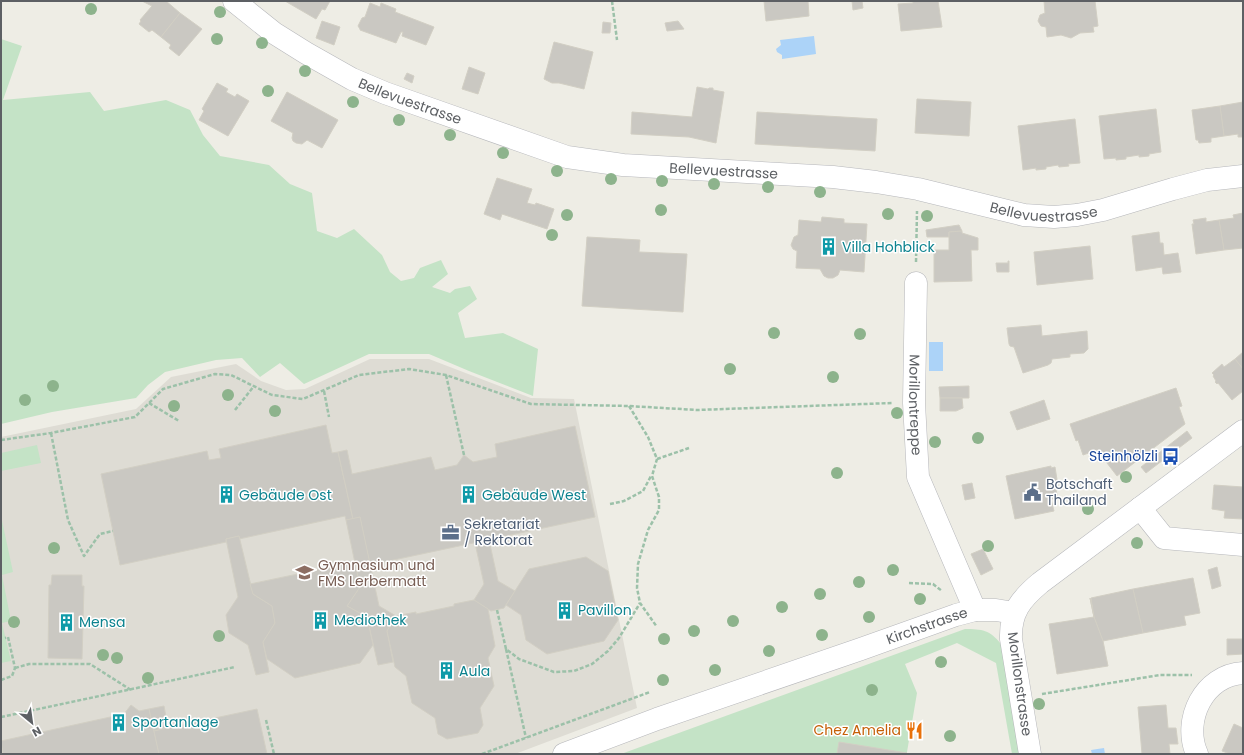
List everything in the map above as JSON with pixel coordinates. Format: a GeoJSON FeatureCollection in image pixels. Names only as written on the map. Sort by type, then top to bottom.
{"type":"FeatureCollection","features":[{"type":"Feature","properties":{"kind":"street","name":"Bellevuestrasse"},"geometry":{"type":"LineString","coordinates":[[234,1],[274,33],[352,79],[384,93],[567,157],[623,165],[833,177],[876,182],[918,189],[1024,215],[1054,216],[1077,215],[1103,210],[1207,180],[1243,176]]}},
{"type":"Feature","properties":{"kind":"street","name":"Morillontreppe"},"geometry":{"type":"LineString","coordinates":[[916,283],[914,402],[918,477],[965,612]]}},
{"type":"Feature","properties":{"kind":"street"},"geometry":{"type":"LineString","coordinates":[[1014,613],[1022,600],[1037,586],[1243,431]]}},
{"type":"Feature","properties":{"kind":"street"},"geometry":{"type":"LineString","coordinates":[[1140,508],[1164,538],[1243,544]]}},
{"type":"Feature","properties":{"kind":"street","name":"Kirchstrasse"},"geometry":{"type":"LineString","coordinates":[[564,754],[665,716],[965,612],[996,610],[1014,613]]}},
{"type":"Feature","properties":{"kind":"street","name":"Morillonstrasse"},"geometry":{"type":"LineString","coordinates":[[1014,613],[1011,639],[1030,754]]}},
{"type":"Feature","properties":{"kind":"street"},"geometry":{"type":"LineString","coordinates":[[1197,754],[1192,737],[1192,724],[1199,702],[1207,689],[1233,675]]}},
{"type":"Feature","properties":{"kind":"path"},"geometry":{"type":"LineString","coordinates":[[612,1],[617,40]]}},
{"type":"Feature","properties":{"kind":"path"},"geometry":{"type":"LineString","coordinates":[[916,283],[918,189]]}},
{"type":"Feature","properties":{"kind":"path"},"geometry":{"type":"LineString","coordinates":[[1,440],[51,433],[135,417],[164,389],[215,374],[231,375],[272,395],[303,398],[324,391],[359,375],[409,369],[446,375],[531,404],[629,406],[697,410],[914,402]]}},
{"type":"Feature","properties":{"kind":"path"},"geometry":{"type":"LineString","coordinates":[[446,375],[464,455]]}},
{"type":"Feature","properties":{"kind":"path"},"geometry":{"type":"LineString","coordinates":[[235,410],[254,386]]}},
{"type":"Feature","properties":{"kind":"path"},"geometry":{"type":"LineString","coordinates":[[324,391],[330,417]]}},
{"type":"Feature","properties":{"kind":"path"},"geometry":{"type":"LineString","coordinates":[[149,404],[180,421]]}},
{"type":"Feature","properties":{"kind":"path"},"geometry":{"type":"LineString","coordinates":[[610,504],[624,501],[643,490],[652,476],[657,459],[648,437],[629,406]]}},
{"type":"Feature","properties":{"kind":"path"},"geometry":{"type":"LineString","coordinates":[[51,433],[68,520],[84,556],[100,534],[113,531]]}},
{"type":"Feature","properties":{"kind":"path"},"geometry":{"type":"LineString","coordinates":[[657,459],[688,448]]}},
{"type":"Feature","properties":{"kind":"path"},"geometry":{"type":"LineString","coordinates":[[652,476],[659,497],[659,510],[648,530],[638,564],[637,588],[640,603],[657,627]]}},
{"type":"Feature","properties":{"kind":"path"},"geometry":{"type":"LineString","coordinates":[[909,583],[933,584],[965,612]]}},
{"type":"Feature","properties":{"kind":"path"},"geometry":{"type":"LineString","coordinates":[[506,648],[519,659],[554,672],[574,670],[592,664],[608,651],[619,638],[640,603]]}},
{"type":"Feature","properties":{"kind":"path"},"geometry":{"type":"LineString","coordinates":[[497,610],[526,738]]}},
{"type":"Feature","properties":{"kind":"path"},"geometry":{"type":"LineString","coordinates":[[1,680],[12,676],[15,668],[8,637],[5,638]]}},
{"type":"Feature","properties":{"kind":"path"},"geometry":{"type":"LineString","coordinates":[[15,668],[29,664],[90,664],[130,690]]}},
{"type":"Feature","properties":{"kind":"path"},"geometry":{"type":"LineString","coordinates":[[1,717],[235,667]]}},
{"type":"Feature","properties":{"kind":"path"},"geometry":{"type":"LineString","coordinates":[[1020,698],[1160,675],[1233,675]]}},
{"type":"Feature","properties":{"kind":"path"},"geometry":{"type":"LineString","coordinates":[[482,754],[650,692]]}},
{"type":"Feature","properties":{"kind":"path"},"geometry":{"type":"LineString","coordinates":[[266,720],[274,754]]}},
{"type":"Feature","properties":{"kind":"shaded area","name":"Gymnasium und FMS Lerbermatt"},"geometry":{"type":"Polygon","coordinates":[[[370,359],[429,359],[531,398],[574,399],[637,708],[515,754],[1,754],[1,437],[136,409],[171,377],[236,364],[261,381],[286,390],[305,389],[370,359]]]}},
{"type":"Feature","properties":{"kind":"green space"},"geometry":{"type":"Polygon","coordinates":[[[1,39],[22,46],[3,100],[90,92],[104,111],[166,100],[190,110],[203,135],[220,156],[269,165],[290,184],[312,193],[317,231],[337,238],[354,229],[382,255],[390,272],[401,281],[414,278],[420,268],[441,260],[448,274],[432,287],[450,293],[455,289],[470,286],[477,299],[458,313],[465,338],[503,333],[538,349],[533,396],[429,354],[369,354],[304,384],[280,363],[260,377],[242,358],[216,360],[165,372],[148,385],[136,398],[52,412],[1,424],[1,39]]]}},
{"type":"Feature","properties":{"kind":"green space"},"geometry":{"type":"Polygon","coordinates":[[[37,445],[41,463],[1,471],[1,453],[37,445]]]}},
{"type":"Feature","properties":{"kind":"green space"},"geometry":{"type":"Polygon","coordinates":[[[1,516],[13,572],[2,575],[11,621],[2,623],[11,661],[1,663],[1,516]]]}},
{"type":"Feature","properties":{"kind":"green space"},"geometry":{"type":"Polygon","coordinates":[[[965,629],[985,631],[997,639],[1001,644],[1019,754],[1012,754],[996,663],[957,643],[905,664],[917,693],[907,754],[621,754],[965,629]]]}},
{"type":"Feature","properties":{"kind":"water"},"geometry":{"type":"Polygon","coordinates":[[[814,36],[816,54],[782,59],[782,55],[777,52],[776,49],[781,45],[780,40],[814,36]]]}},
{"type":"Feature","properties":{"kind":"water"},"geometry":{"type":"Polygon","coordinates":[[[929,342],[943,342],[943,371],[929,371],[929,342]]]}},
{"type":"Feature","properties":{"kind":"water"},"geometry":{"type":"Polygon","coordinates":[[[1104,748],[1105,754],[1092,754],[1091,750],[1104,748]]]}},
{"type":"Feature","properties":{"kind":"building"},"geometry":{"type":"Polygon","coordinates":[[[142,1],[166,1],[180,13],[161,37],[152,30],[149,32],[139,24],[141,21],[140,20],[152,6],[142,1]]]}},
{"type":"Feature","properties":{"kind":"building"},"geometry":{"type":"Polygon","coordinates":[[[285,1],[330,1],[325,10],[322,9],[316,19],[285,1]]]}},
{"type":"Feature","properties":{"kind":"building"},"geometry":{"type":"Polygon","coordinates":[[[764,1],[808,1],[809,16],[766,21],[764,1]]]}},
{"type":"Feature","properties":{"kind":"building"},"geometry":{"type":"Polygon","coordinates":[[[852,1],[862,1],[863,8],[853,10],[852,1]]]}},
{"type":"Feature","properties":{"kind":"building"},"geometry":{"type":"Polygon","coordinates":[[[913,1],[938,1],[942,27],[901,31],[898,4],[913,3],[913,1]]]}},
{"type":"Feature","properties":{"kind":"building"},"geometry":{"type":"Polygon","coordinates":[[[1044,1],[1095,1],[1098,26],[1093,27],[1094,32],[1080,33],[1071,38],[1061,35],[1047,37],[1046,27],[1041,26],[1038,21],[1040,15],[1045,13],[1044,1]]]}},
{"type":"Feature","properties":{"kind":"building"},"geometry":{"type":"Polygon","coordinates":[[[370,3],[380,7],[381,3],[396,9],[395,12],[434,27],[426,45],[402,36],[403,32],[401,32],[396,43],[360,30],[358,26],[362,18],[365,17],[370,3]]]}},
{"type":"Feature","properties":{"kind":"building"},"geometry":{"type":"Polygon","coordinates":[[[180,13],[202,29],[179,56],[169,48],[171,45],[161,37],[180,13]]]}},
{"type":"Feature","properties":{"kind":"building"},"geometry":{"type":"Polygon","coordinates":[[[322,21],[340,27],[334,45],[316,38],[322,21]]]}},
{"type":"Feature","properties":{"kind":"building"},"geometry":{"type":"Polygon","coordinates":[[[678,21],[684,29],[667,31],[665,23],[678,21]]]}},
{"type":"Feature","properties":{"kind":"building"},"geometry":{"type":"Polygon","coordinates":[[[603,22],[611,23],[610,33],[602,33],[603,22]]]}},
{"type":"Feature","properties":{"kind":"building"},"geometry":{"type":"Polygon","coordinates":[[[554,42],[593,52],[584,89],[559,83],[552,83],[544,79],[554,42]]]}},
{"type":"Feature","properties":{"kind":"building"},"geometry":{"type":"Polygon","coordinates":[[[469,67],[485,73],[478,94],[462,89],[469,67]]]}},
{"type":"Feature","properties":{"kind":"building"},"geometry":{"type":"Polygon","coordinates":[[[407,73],[414,76],[412,83],[404,79],[407,73]]]}},
{"type":"Feature","properties":{"kind":"building"},"geometry":{"type":"Polygon","coordinates":[[[217,83],[228,89],[226,92],[235,97],[237,94],[249,101],[228,136],[199,120],[204,111],[202,109],[217,83]]]}},
{"type":"Feature","properties":{"kind":"building"},"geometry":{"type":"Polygon","coordinates":[[[697,87],[708,89],[713,88],[713,90],[724,92],[716,143],[689,137],[631,134],[632,112],[692,117],[697,87]]]}},
{"type":"Feature","properties":{"kind":"building"},"geometry":{"type":"Polygon","coordinates":[[[287,92],[338,120],[322,148],[307,140],[302,144],[296,143],[292,138],[293,133],[271,121],[287,92]]]}},
{"type":"Feature","properties":{"kind":"building"},"geometry":{"type":"Polygon","coordinates":[[[917,99],[971,102],[969,136],[915,133],[917,99]]]}},
{"type":"Feature","properties":{"kind":"building"},"geometry":{"type":"Polygon","coordinates":[[[1243,102],[1243,137],[1238,137],[1238,134],[1224,136],[1220,106],[1243,102]]]}},
{"type":"Feature","properties":{"kind":"building"},"geometry":{"type":"Polygon","coordinates":[[[1220,106],[1224,136],[1211,138],[1211,142],[1199,143],[1198,140],[1196,140],[1192,110],[1220,106]]]}},
{"type":"Feature","properties":{"kind":"building"},"geometry":{"type":"Polygon","coordinates":[[[1156,109],[1161,152],[1149,154],[1149,156],[1139,157],[1139,155],[1126,157],[1126,159],[1104,159],[1099,116],[1156,109]]]}},
{"type":"Feature","properties":{"kind":"building"},"geometry":{"type":"Polygon","coordinates":[[[757,112],[877,119],[875,151],[755,144],[757,112]]]}},
{"type":"Feature","properties":{"kind":"building"},"geometry":{"type":"Polygon","coordinates":[[[1075,119],[1080,163],[1068,164],[1069,166],[1059,167],[1058,165],[1046,167],[1046,169],[1036,170],[1036,168],[1023,170],[1018,126],[1075,119]]]}},
{"type":"Feature","properties":{"kind":"building"},"geometry":{"type":"Polygon","coordinates":[[[497,178],[532,189],[527,203],[535,205],[536,203],[554,209],[547,229],[502,214],[500,220],[484,214],[497,178]]]}},
{"type":"Feature","properties":{"kind":"building"},"geometry":{"type":"Polygon","coordinates":[[[1243,213],[1243,248],[1224,250],[1219,220],[1234,218],[1233,215],[1243,213]]]}},
{"type":"Feature","properties":{"kind":"building","name":"Villa Hohblick"},"geometry":{"type":"Polygon","coordinates":[[[822,217],[844,219],[844,223],[867,224],[864,272],[840,270],[838,275],[833,278],[828,278],[824,276],[820,269],[796,268],[797,251],[793,249],[791,245],[794,237],[798,235],[799,220],[821,222],[822,217]]]}},
{"type":"Feature","properties":{"kind":"building"},"geometry":{"type":"Polygon","coordinates":[[[1206,218],[1206,222],[1219,220],[1224,250],[1196,254],[1192,224],[1194,224],[1193,220],[1206,218]]]}},
{"type":"Feature","properties":{"kind":"building"},"geometry":{"type":"Polygon","coordinates":[[[959,225],[962,231],[949,232],[949,237],[927,237],[926,230],[959,225]]]}},
{"type":"Feature","properties":{"kind":"building"},"geometry":{"type":"Polygon","coordinates":[[[962,231],[962,233],[978,238],[978,250],[971,250],[972,281],[934,282],[934,250],[949,250],[949,232],[962,231]]]}},
{"type":"Feature","properties":{"kind":"building"},"geometry":{"type":"Polygon","coordinates":[[[1159,232],[1160,243],[1163,243],[1164,255],[1178,253],[1181,272],[1163,274],[1162,267],[1136,271],[1132,236],[1159,232]]]}},
{"type":"Feature","properties":{"kind":"building"},"geometry":{"type":"Polygon","coordinates":[[[587,237],[640,240],[639,252],[687,254],[683,312],[582,306],[587,237]]]}},
{"type":"Feature","properties":{"kind":"building"},"geometry":{"type":"Polygon","coordinates":[[[1090,246],[1093,279],[1037,285],[1034,252],[1090,246]]]}},
{"type":"Feature","properties":{"kind":"building"},"geometry":{"type":"Polygon","coordinates":[[[1008,261],[1009,272],[997,272],[996,263],[1008,263],[1008,261]]]}},
{"type":"Feature","properties":{"kind":"building"},"geometry":{"type":"Polygon","coordinates":[[[1041,325],[1042,336],[1087,331],[1088,349],[1084,353],[1070,354],[1070,357],[1052,359],[1051,363],[1048,365],[1023,373],[1014,347],[1010,346],[1009,344],[1007,328],[1041,325]]]}},
{"type":"Feature","properties":{"kind":"building"},"geometry":{"type":"Polygon","coordinates":[[[1243,352],[1243,369],[1235,359],[1243,352]]]}},
{"type":"Feature","properties":{"kind":"building"},"geometry":{"type":"Polygon","coordinates":[[[1235,359],[1243,369],[1243,391],[1232,400],[1218,383],[1217,384],[1215,382],[1214,375],[1212,373],[1222,364],[1224,367],[1235,359]]]}},
{"type":"Feature","properties":{"kind":"building"},"geometry":{"type":"Polygon","coordinates":[[[969,386],[969,398],[940,398],[939,387],[969,386]]]}},
{"type":"Feature","properties":{"kind":"building"},"geometry":{"type":"Polygon","coordinates":[[[1176,388],[1182,406],[1179,407],[1185,424],[1117,476],[1097,450],[1083,455],[1070,424],[1176,388]]]}},
{"type":"Feature","properties":{"kind":"building"},"geometry":{"type":"Polygon","coordinates":[[[940,398],[962,398],[963,408],[956,411],[940,411],[940,398]]]}},
{"type":"Feature","properties":{"kind":"building"},"geometry":{"type":"Polygon","coordinates":[[[1044,400],[1050,419],[1017,430],[1010,412],[1044,400]]]}},
{"type":"Feature","properties":{"kind":"building","name":"Gebäude Ost"},"geometry":{"type":"Polygon","coordinates":[[[326,425],[332,453],[338,452],[353,519],[346,520],[345,516],[239,539],[239,536],[226,539],[226,542],[120,565],[101,474],[207,451],[209,460],[221,458],[219,449],[326,425]]]}},
{"type":"Feature","properties":{"kind":"building","name":"Gebäude West"},"geometry":{"type":"Polygon","coordinates":[[[575,426],[595,517],[370,565],[360,517],[353,519],[338,452],[347,450],[352,474],[431,457],[435,470],[457,465],[464,455],[473,462],[497,457],[495,444],[575,426]]]}},
{"type":"Feature","properties":{"kind":"building"},"geometry":{"type":"Polygon","coordinates":[[[1187,431],[1192,438],[1146,473],[1141,467],[1187,431]]]}},
{"type":"Feature","properties":{"kind":"building","name":"Botschaft Thailand"},"geometry":{"type":"Polygon","coordinates":[[[1051,466],[1051,468],[1055,467],[1058,486],[1055,486],[1058,498],[1051,499],[1054,511],[1015,519],[1006,476],[1051,466]]]}},
{"type":"Feature","properties":{"kind":"building"},"geometry":{"type":"Polygon","coordinates":[[[972,483],[975,498],[965,500],[962,485],[972,483]]]}},
{"type":"Feature","properties":{"kind":"building"},"geometry":{"type":"Polygon","coordinates":[[[1214,485],[1243,487],[1243,519],[1224,518],[1225,511],[1212,509],[1214,485]]]}},
{"type":"Feature","properties":{"kind":"building"},"geometry":{"type":"Polygon","coordinates":[[[360,517],[379,606],[396,616],[387,631],[393,662],[378,665],[367,617],[347,606],[360,587],[346,520],[360,517]]]}},
{"type":"Feature","properties":{"kind":"building"},"geometry":{"type":"Polygon","coordinates":[[[239,536],[253,594],[272,606],[275,623],[263,642],[269,672],[256,675],[248,645],[229,633],[226,615],[238,597],[226,539],[239,536]]]}},
{"type":"Feature","properties":{"kind":"building"},"geometry":{"type":"Polygon","coordinates":[[[489,540],[498,581],[515,591],[504,608],[491,611],[474,600],[484,584],[475,543],[489,540]]]}},
{"type":"Feature","properties":{"kind":"building"},"geometry":{"type":"Polygon","coordinates":[[[983,549],[993,569],[981,575],[971,554],[983,549]]]}},
{"type":"Feature","properties":{"kind":"building","name":"Pavillon"},"geometry":{"type":"Polygon","coordinates":[[[586,557],[608,571],[618,620],[604,641],[547,654],[526,640],[521,615],[506,605],[529,569],[586,557]]]}},
{"type":"Feature","properties":{"kind":"building","name":"Mediothek"},"geometry":{"type":"Polygon","coordinates":[[[355,562],[360,587],[347,606],[367,617],[373,645],[360,663],[295,678],[267,659],[263,642],[275,623],[272,606],[253,594],[250,584],[355,562]]]}},
{"type":"Feature","properties":{"kind":"building"},"geometry":{"type":"Polygon","coordinates":[[[1217,567],[1221,586],[1212,589],[1208,570],[1217,567]]]}},
{"type":"Feature","properties":{"kind":"building","name":"Mensa"},"geometry":{"type":"Polygon","coordinates":[[[52,575],[82,575],[82,586],[84,586],[82,659],[48,658],[49,585],[51,585],[52,575]]]}},
{"type":"Feature","properties":{"kind":"building"},"geometry":{"type":"Polygon","coordinates":[[[1193,578],[1200,613],[1184,616],[1186,625],[1143,633],[1133,589],[1193,578]]]}},
{"type":"Feature","properties":{"kind":"building"},"geometry":{"type":"Polygon","coordinates":[[[1133,589],[1143,633],[1103,641],[1094,617],[1091,598],[1133,589]]]}},
{"type":"Feature","properties":{"kind":"building","name":"Aula"},"geometry":{"type":"Polygon","coordinates":[[[474,600],[488,609],[495,646],[488,658],[494,686],[480,708],[483,725],[478,733],[447,739],[438,734],[435,718],[412,703],[406,676],[395,667],[387,631],[396,616],[416,612],[416,614],[474,600]]]}},
{"type":"Feature","properties":{"kind":"building"},"geometry":{"type":"Polygon","coordinates":[[[1094,617],[1103,641],[1108,666],[1057,674],[1049,624],[1094,617]]]}},
{"type":"Feature","properties":{"kind":"building"},"geometry":{"type":"Polygon","coordinates":[[[1227,639],[1243,639],[1243,654],[1227,655],[1227,639]]]}},
{"type":"Feature","properties":{"kind":"building","name":"Sportanlage"},"geometry":{"type":"Polygon","coordinates":[[[131,705],[139,711],[149,709],[159,754],[3,754],[1,741],[124,714],[131,705]]]}},
{"type":"Feature","properties":{"kind":"building"},"geometry":{"type":"Polygon","coordinates":[[[1166,705],[1168,728],[1176,728],[1178,744],[1169,744],[1170,754],[1142,754],[1138,707],[1166,705]]]}},
{"type":"Feature","properties":{"kind":"building"},"geometry":{"type":"Polygon","coordinates":[[[164,706],[168,728],[154,731],[149,709],[164,706]]]}},
{"type":"Feature","properties":{"kind":"building","name":"Sportanlage"},"geometry":{"type":"Polygon","coordinates":[[[257,709],[267,754],[159,754],[154,731],[257,709]]]}},
{"type":"Feature","properties":{"kind":"building"},"geometry":{"type":"Polygon","coordinates":[[[1234,724],[1243,728],[1243,754],[1230,754],[1222,751],[1234,724]]]}},
{"type":"Feature","properties":{"kind":"building"},"geometry":{"type":"Polygon","coordinates":[[[839,742],[907,753],[837,754],[839,742]]]}},
{"type":"Feature","properties":{"kind":"place","name":"Villa Hohblick"},"geometry":{"type":"Point","coordinates":[829,247]}},
{"type":"Feature","properties":{"kind":"place","name":"Steinhölzli"},"geometry":{"type":"Point","coordinates":[1171,456]}},
{"type":"Feature","properties":{"kind":"place","name":"Botschaft Thailand"},"geometry":{"type":"Point","coordinates":[1033,492]}},
{"type":"Feature","properties":{"kind":"place","name":"Gebäude Ost"},"geometry":{"type":"Point","coordinates":[226,495]}},
{"type":"Feature","properties":{"kind":"place","name":"Gebäude West"},"geometry":{"type":"Point","coordinates":[469,495]}},
{"type":"Feature","properties":{"kind":"place","name":"Sekretariat / Rektorat"},"geometry":{"type":"Point","coordinates":[451,532]}},
{"type":"Feature","properties":{"kind":"place","name":"Gymnasium und FMS Lerbermatt"},"geometry":{"type":"Point","coordinates":[305,573]}},
{"type":"Feature","properties":{"kind":"place","name":"Pavillon"},"geometry":{"type":"Point","coordinates":[565,610]}},
{"type":"Feature","properties":{"kind":"place","name":"Mediothek"},"geometry":{"type":"Point","coordinates":[321,620]}},
{"type":"Feature","properties":{"kind":"place","name":"Mensa"},"geometry":{"type":"Point","coordinates":[66,622]}},
{"type":"Feature","properties":{"kind":"place","name":"Aula"},"geometry":{"type":"Point","coordinates":[446,671]}},
{"type":"Feature","properties":{"kind":"place","name":"Sportanlage"},"geometry":{"type":"Point","coordinates":[119,722]}},
{"type":"Feature","properties":{"kind":"place","name":"Chez Amelia"},"geometry":{"type":"Point","coordinates":[914,730]}}]}
